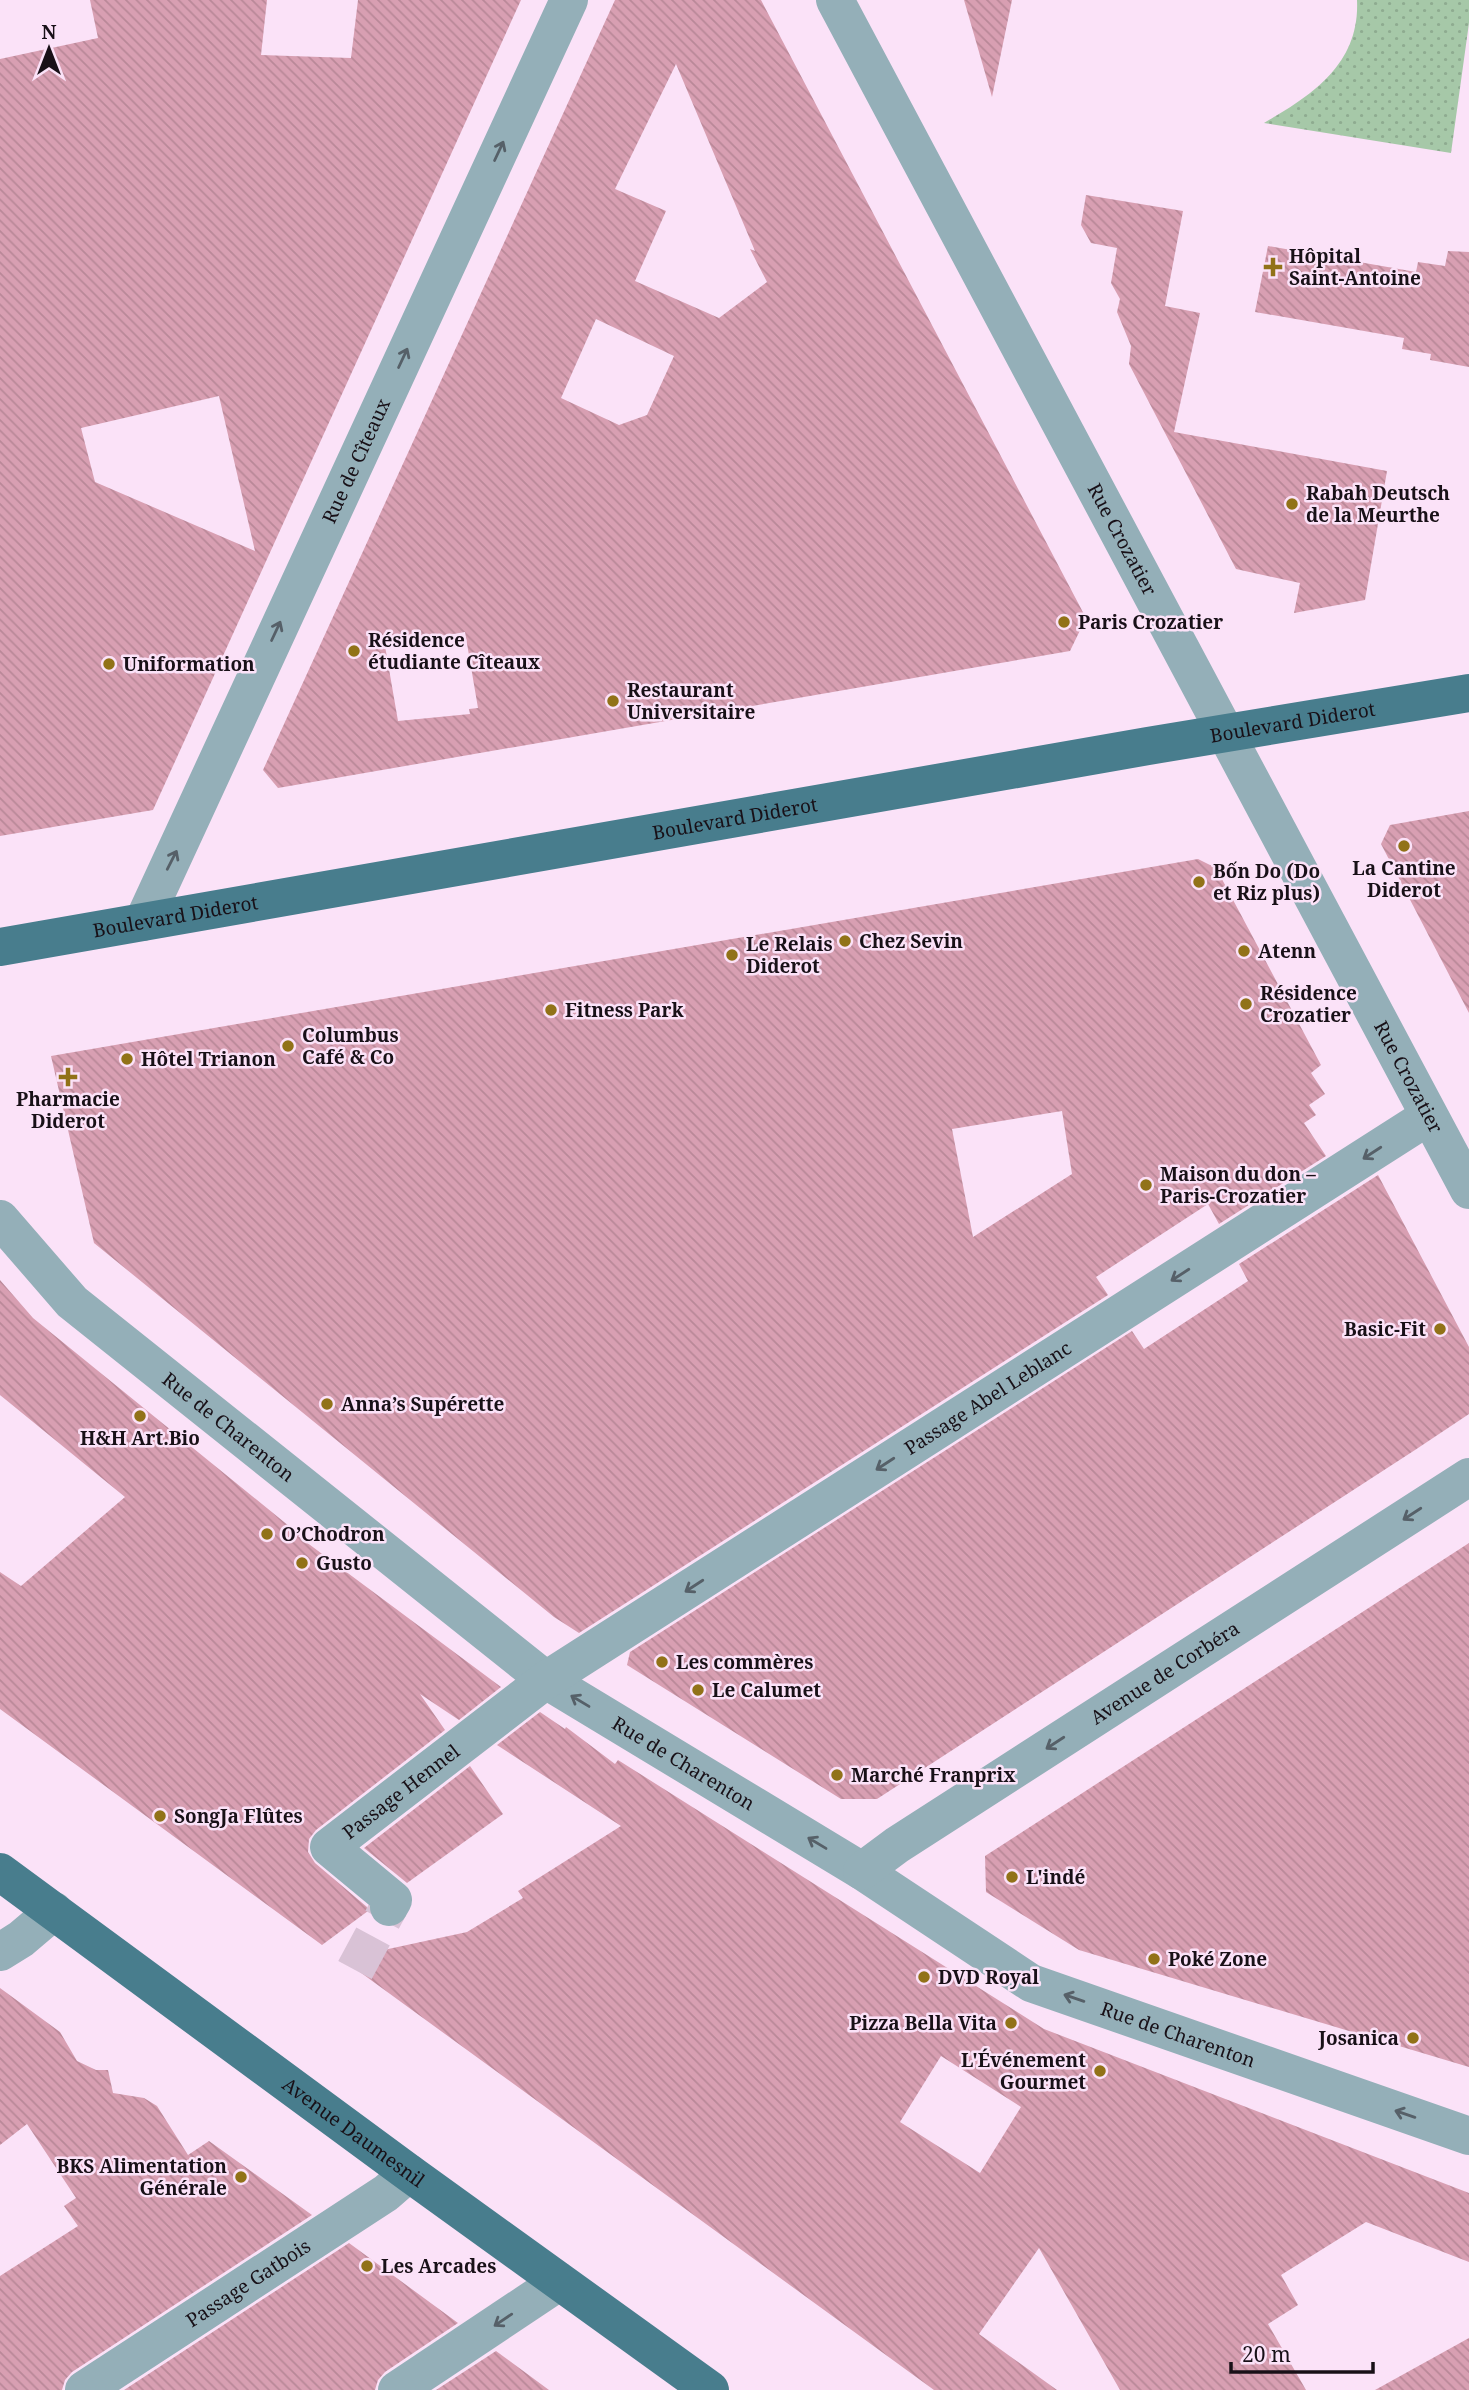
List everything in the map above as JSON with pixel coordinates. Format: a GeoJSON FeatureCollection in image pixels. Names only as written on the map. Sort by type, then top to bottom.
{"type":"FeatureCollection","features":[{"type":"Feature","properties":{"kind":"main road","name":"Boulevard Diderot"},"geometry":{"type":"LineString","coordinates":[[0,947],[1148,746],[1469,693]]}},
{"type":"Feature","properties":{"kind":"main road","name":"Avenue Daumesnil"},"geometry":{"type":"LineString","coordinates":[[0,1872],[408,2173],[710,2390]]}},
{"type":"Feature","properties":{"kind":"street","name":"Rue de Cîteaux"},"geometry":{"type":"LineString","coordinates":[[143,922],[569,0]]}},
{"type":"Feature","properties":{"kind":"street","name":"Rue Crozatier"},"geometry":{"type":"LineString","coordinates":[[835,0],[1469,1190]]}},
{"type":"Feature","properties":{"kind":"street","name":"Passage Abel Leblanc"},"geometry":{"type":"LineString","coordinates":[[546,1681],[1429,1116]]}},
{"type":"Feature","properties":{"kind":"street","name":"Rue de Charenton"},"geometry":{"type":"LineString","coordinates":[[0,1219],[72,1302],[546,1681],[862,1871],[1031,1983],[1469,2136]]}},
{"type":"Feature","properties":{"kind":"street","name":"Avenue de Corbéra"},"geometry":{"type":"LineString","coordinates":[[862,1871],[897,1845],[1469,1477]]}},
{"type":"Feature","properties":{"kind":"street","name":"Passage Hennel"},"geometry":{"type":"LineString","coordinates":[[389,1907],[393,1900],[329,1847],[546,1681]]}},
{"type":"Feature","properties":{"kind":"street"},"geometry":{"type":"LineString","coordinates":[[0,1952],[21,1939],[54,1911]]}},
{"type":"Feature","properties":{"kind":"street","name":"Passage Gatbois"},"geometry":{"type":"LineString","coordinates":[[84,2390],[127,2378],[386,2193],[408,2173]]}},
{"type":"Feature","properties":{"kind":"street"},"geometry":{"type":"LineString","coordinates":[[397,2390],[559,2282]]}},
{"type":"Feature","properties":{"kind":"green space"},"geometry":{"type":"Polygon","coordinates":[[[1357,0],[1469,0],[1469,23],[1451,153],[1264,123],[1315,89],[1342,60],[1356,23],[1357,0]]]}},
{"type":"Feature","properties":{"kind":"building"},"geometry":{"type":"Polygon","coordinates":[[[90,0],[267,0],[261,55],[351,58],[358,0],[521,0],[153,810],[0,836],[0,59],[98,38],[90,0]],[[219,396],[81,428],[95,482],[255,551],[219,396]]]}},
{"type":"Feature","properties":{"kind":"building"},"geometry":{"type":"Polygon","coordinates":[[[615,0],[761,0],[1086,618],[1070,651],[278,788],[263,770],[615,0]],[[676,64],[615,189],[666,211],[635,281],[719,318],[767,282],[750,249],[755,251],[676,64]],[[596,319],[561,398],[619,425],[647,415],[674,356],[596,319]],[[465,632],[385,646],[398,721],[470,714],[469,709],[478,708],[465,632]]]}},
{"type":"Feature","properties":{"kind":"building"},"geometry":{"type":"Polygon","coordinates":[[[964,0],[1012,0],[992,97],[964,0]]]}},
{"type":"Feature","properties":{"kind":"building","name":"Rabah Deutsch de la Meurthe"},"geometry":{"type":"Polygon","coordinates":[[[1086,195],[1183,211],[1165,306],[1200,313],[1174,432],[1387,471],[1365,600],[1294,613],[1300,583],[1236,569],[1129,364],[1131,346],[1117,312],[1120,299],[1111,283],[1117,248],[1091,243],[1081,225],[1086,195]]]}},
{"type":"Feature","properties":{"kind":"building"},"geometry":{"type":"Polygon","coordinates":[[[1268,246],[1416,272],[1418,262],[1445,266],[1448,251],[1469,252],[1469,367],[1430,360],[1431,354],[1402,349],[1404,338],[1255,312],[1268,246]]]}},
{"type":"Feature","properties":{"kind":"building"},"geometry":{"type":"Polygon","coordinates":[[[1469,811],[1469,1013],[1381,844],[1390,825],[1469,811]]]}},
{"type":"Feature","properties":{"kind":"building"},"geometry":{"type":"Polygon","coordinates":[[[1198,859],[1216,868],[1321,1065],[1311,1073],[1325,1094],[1309,1105],[1316,1115],[1304,1123],[1326,1156],[1219,1224],[1208,1204],[1096,1277],[1108,1295],[579,1633],[554,1617],[94,1243],[51,1056],[1198,859]],[[1062,1111],[952,1129],[973,1237],[1072,1174],[1062,1111]]]}},
{"type":"Feature","properties":{"kind":"building"},"geometry":{"type":"Polygon","coordinates":[[[1378,1175],[1469,1347],[1469,1414],[1415,1450],[877,1799],[841,1799],[627,1665],[630,1652],[1132,1331],[1144,1349],[1248,1281],[1239,1264],[1378,1175]]]}},
{"type":"Feature","properties":{"kind":"building"},"geometry":{"type":"Polygon","coordinates":[[[0,1280],[33,1318],[300,1535],[298,1536],[501,1687],[459,1720],[420,1694],[445,1730],[316,1830],[309,1839],[308,1852],[315,1863],[367,1907],[368,1911],[322,1945],[0,1709],[0,1572],[21,1586],[125,1497],[0,1395],[0,1280]]]}},
{"type":"Feature","properties":{"kind":"building"},"geometry":{"type":"Polygon","coordinates":[[[1469,1543],[1469,2067],[1079,1950],[986,1892],[985,1856],[1469,1543]]]}},
{"type":"Feature","properties":{"kind":"building"},"geometry":{"type":"Polygon","coordinates":[[[540,1712],[565,1729],[566,1727],[615,1764],[618,1760],[1044,2029],[1469,2193],[1469,2262],[1366,2222],[1281,2275],[1298,2305],[1268,2324],[1306,2390],[1120,2390],[1039,2248],[979,2334],[1057,2390],[934,2390],[342,1959],[467,1932],[523,1898],[518,1891],[621,1826],[497,1745],[540,1712]],[[941,2056],[900,2122],[980,2173],[1021,2107],[941,2056]]]}},
{"type":"Feature","properties":{"kind":"building"},"geometry":{"type":"Polygon","coordinates":[[[470,1766],[503,1814],[407,1883],[364,1848],[470,1766]]]}},
{"type":"Feature","properties":{"kind":"building"},"geometry":{"type":"Polygon","coordinates":[[[0,1988],[60,2032],[77,2061],[96,2070],[108,2070],[113,2093],[144,2098],[157,2106],[188,2155],[209,2141],[312,2215],[72,2372],[65,2380],[62,2390],[0,2390],[0,2276],[78,2226],[64,2206],[76,2198],[27,2124],[0,2145],[0,1988]]]}},
{"type":"Feature","properties":{"kind":"building"},"geometry":{"type":"Polygon","coordinates":[[[349,2243],[458,2323],[385,2372],[378,2380],[375,2390],[124,2390],[349,2243]]]}},
{"type":"Feature","properties":{"kind":"building"},"geometry":{"type":"Polygon","coordinates":[[[1469,2338],[1469,2390],[1375,2390],[1469,2338]]]}},
{"type":"Feature","properties":{"kind":"building"},"geometry":{"type":"Polygon","coordinates":[[[496,2351],[549,2390],[436,2390],[496,2351]]]}},
{"type":"Feature","properties":{"kind":"tunnel"},"geometry":{"type":"LineString","coordinates":[[355,1970],[389,1907]]}},
{"type":"Feature","properties":{"kind":"place","name":"Hôpital Saint-Antoine"},"geometry":{"type":"Point","coordinates":[1273,267]}},
{"type":"Feature","properties":{"kind":"place","name":"Rabah Deutsch de la Meurthe"},"geometry":{"type":"Point","coordinates":[1292,504]}},
{"type":"Feature","properties":{"kind":"place","name":"Paris Crozatier"},"geometry":{"type":"Point","coordinates":[1064,622]}},
{"type":"Feature","properties":{"kind":"place","name":"Résidence étudiante Cîteaux"},"geometry":{"type":"Point","coordinates":[354,651]}},
{"type":"Feature","properties":{"kind":"place","name":"Uniformation"},"geometry":{"type":"Point","coordinates":[109,664]}},
{"type":"Feature","properties":{"kind":"place","name":"Restaurant Universitaire"},"geometry":{"type":"Point","coordinates":[613,701]}},
{"type":"Feature","properties":{"kind":"place","name":"La Cantine Diderot"},"geometry":{"type":"Point","coordinates":[1404,846]}},
{"type":"Feature","properties":{"kind":"place","name":"Bốn Do (Do et Riz plus)"},"geometry":{"type":"Point","coordinates":[1199,882]}},
{"type":"Feature","properties":{"kind":"place","name":"Chez Sevin"},"geometry":{"type":"Point","coordinates":[845,941]}},
{"type":"Feature","properties":{"kind":"place","name":"Atenn"},"geometry":{"type":"Point","coordinates":[1244,951]}},
{"type":"Feature","properties":{"kind":"place","name":"Le Relais Diderot"},"geometry":{"type":"Point","coordinates":[732,955]}},
{"type":"Feature","properties":{"kind":"place","name":"Résidence Crozatier"},"geometry":{"type":"Point","coordinates":[1246,1004]}},
{"type":"Feature","properties":{"kind":"place","name":"Fitness Park"},"geometry":{"type":"Point","coordinates":[551,1010]}},
{"type":"Feature","properties":{"kind":"place","name":"Columbus Café & Co"},"geometry":{"type":"Point","coordinates":[288,1046]}},
{"type":"Feature","properties":{"kind":"place","name":"Hôtel Trianon"},"geometry":{"type":"Point","coordinates":[127,1059]}},
{"type":"Feature","properties":{"kind":"place","name":"Pharmacie Diderot"},"geometry":{"type":"Point","coordinates":[68,1077]}},
{"type":"Feature","properties":{"kind":"place","name":"Maison du don – Paris-Crozatier"},"geometry":{"type":"Point","coordinates":[1146,1185]}},
{"type":"Feature","properties":{"kind":"place","name":"Basic-Fit"},"geometry":{"type":"Point","coordinates":[1440,1329]}},
{"type":"Feature","properties":{"kind":"place","name":"Anna’s Supérette"},"geometry":{"type":"Point","coordinates":[327,1404]}},
{"type":"Feature","properties":{"kind":"place","name":"H&H Art.Bio"},"geometry":{"type":"Point","coordinates":[140,1416]}},
{"type":"Feature","properties":{"kind":"place","name":"O’Chodron"},"geometry":{"type":"Point","coordinates":[267,1534]}},
{"type":"Feature","properties":{"kind":"place","name":"Gusto"},"geometry":{"type":"Point","coordinates":[302,1563]}},
{"type":"Feature","properties":{"kind":"place","name":"Les commères"},"geometry":{"type":"Point","coordinates":[662,1662]}},
{"type":"Feature","properties":{"kind":"place","name":"Le Calumet"},"geometry":{"type":"Point","coordinates":[698,1690]}},
{"type":"Feature","properties":{"kind":"place","name":"Marché Franprix"},"geometry":{"type":"Point","coordinates":[837,1775]}},
{"type":"Feature","properties":{"kind":"place","name":"SongJa Flûtes"},"geometry":{"type":"Point","coordinates":[160,1816]}},
{"type":"Feature","properties":{"kind":"place","name":"L'indé"},"geometry":{"type":"Point","coordinates":[1012,1877]}},
{"type":"Feature","properties":{"kind":"place","name":"Poké Zone"},"geometry":{"type":"Point","coordinates":[1154,1959]}},
{"type":"Feature","properties":{"kind":"place","name":"DVD Royal"},"geometry":{"type":"Point","coordinates":[924,1977]}},
{"type":"Feature","properties":{"kind":"place","name":"Pizza Bella Vita"},"geometry":{"type":"Point","coordinates":[1011,2023]}},
{"type":"Feature","properties":{"kind":"place","name":"Josanica"},"geometry":{"type":"Point","coordinates":[1413,2038]}},
{"type":"Feature","properties":{"kind":"place","name":"L'Événement Gourmet"},"geometry":{"type":"Point","coordinates":[1100,2071]}},
{"type":"Feature","properties":{"kind":"place","name":"BKS Alimentation Générale"},"geometry":{"type":"Point","coordinates":[241,2177]}},
{"type":"Feature","properties":{"kind":"place","name":"Les Arcades"},"geometry":{"type":"Point","coordinates":[367,2266]}}]}
